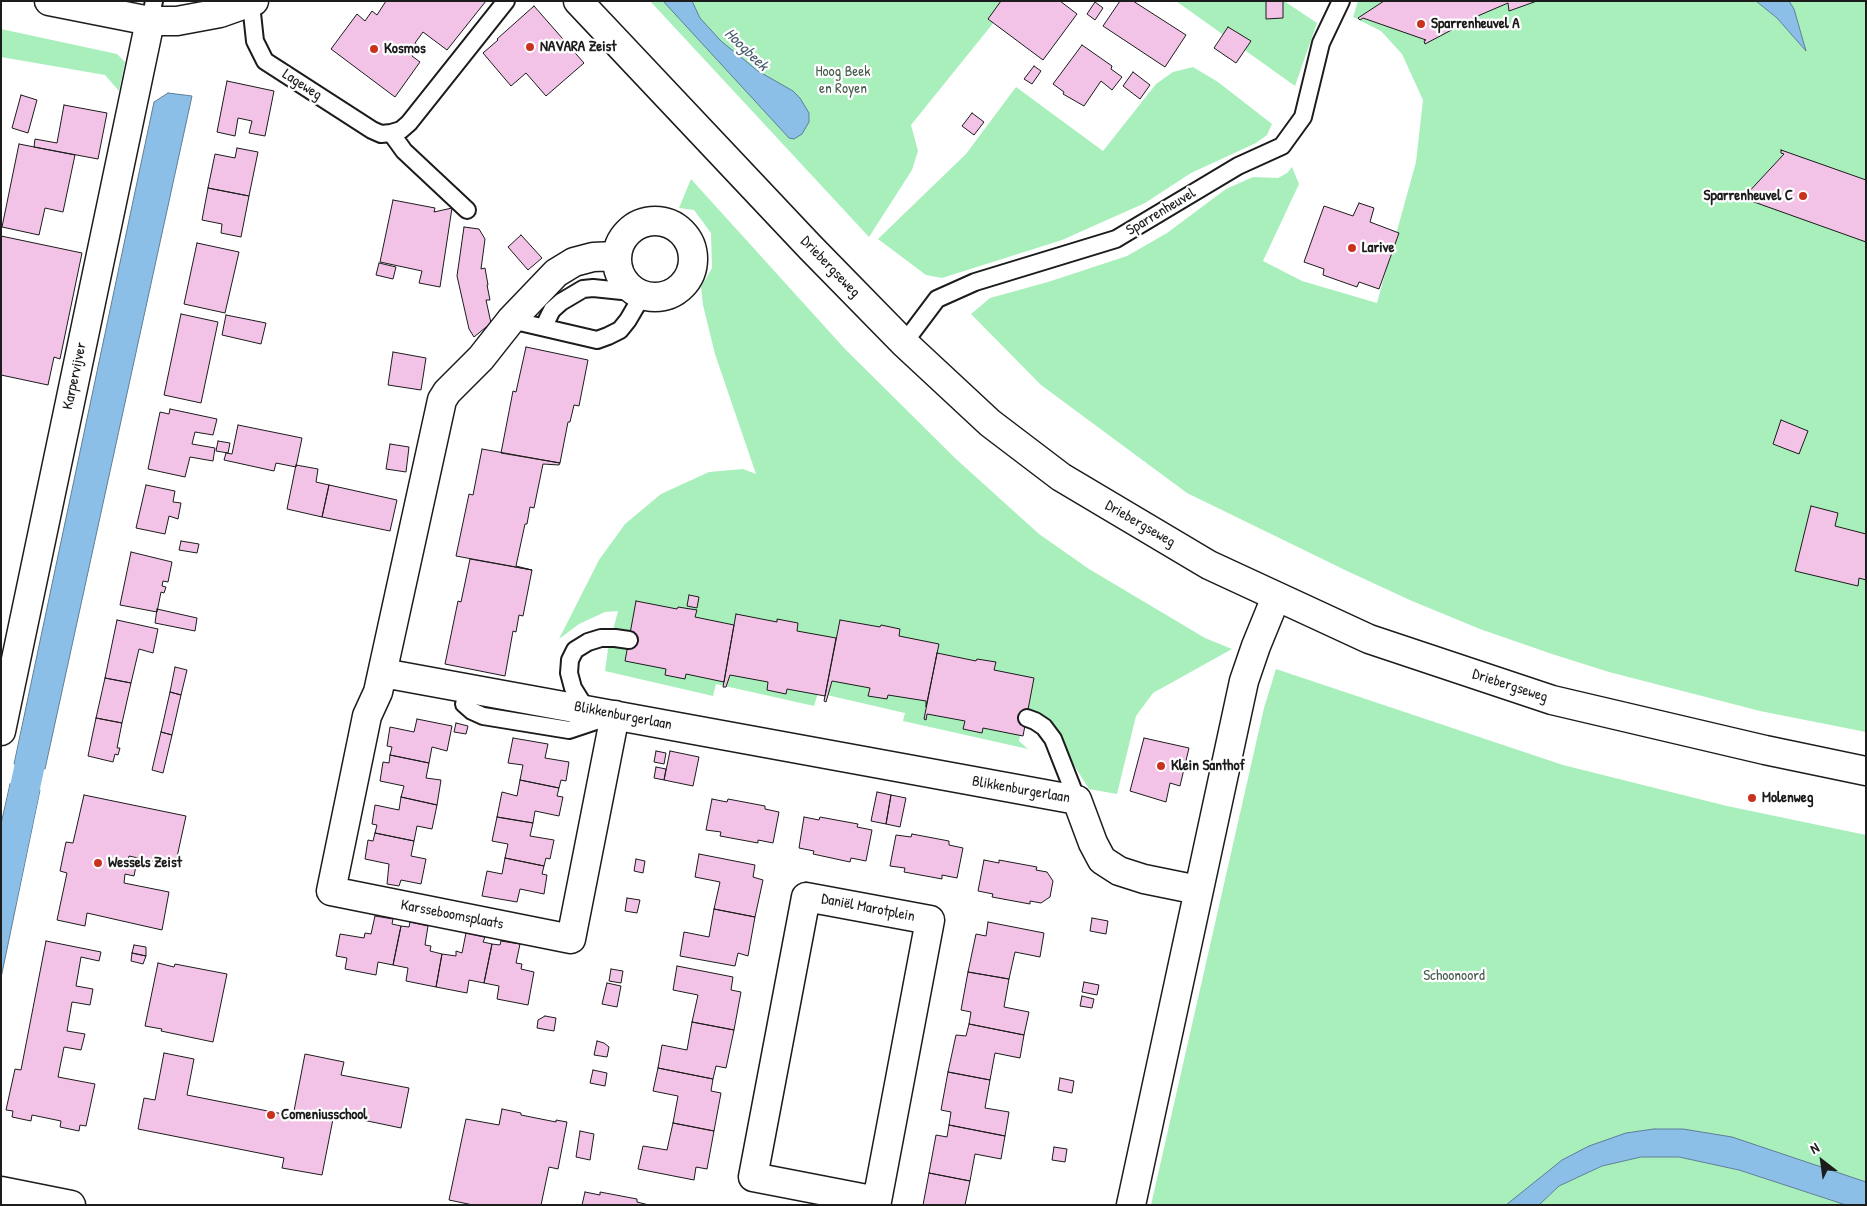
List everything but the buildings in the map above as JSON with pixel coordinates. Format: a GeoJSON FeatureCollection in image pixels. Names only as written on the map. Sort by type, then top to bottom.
{"type":"FeatureCollection","features":[{"type":"Feature","properties":{"kind":"street","name":"Lageweg"},"geometry":{"type":"LineString","coordinates":[[49,1],[152,11],[177,21],[212,15],[253,3]]}},
{"type":"Feature","properties":{"kind":"street","name":"Driebergseweg"},"geometry":{"type":"LineString","coordinates":[[578,1],[810,247],[904,343],[990,423],[1061,477],[1209,565],[1369,639],[1552,700],[1765,750],[1866,771]]}},
{"type":"Feature","properties":{"kind":"street","name":"Karpervijver"},"geometry":{"type":"LineString","coordinates":[[1,731],[152,11]]}},
{"type":"Feature","properties":{"kind":"street"},"geometry":{"type":"LineString","coordinates":[[648,221],[661,222],[673,226],[683,233],[690,244],[693,262],[687,280],[668,296],[655,298],[637,293],[622,280],[617,268],[616,256],[620,243],[627,233],[648,221]]}},
{"type":"Feature","properties":{"kind":"street"},"geometry":{"type":"LineString","coordinates":[[383,673],[442,400],[447,392],[481,358],[511,320],[556,273],[574,262],[594,257],[616,256]]}},
{"type":"Feature","properties":{"kind":"street"},"geometry":{"type":"LineString","coordinates":[[1130,1205],[1244,681],[1276,597]]}},
{"type":"Feature","properties":{"kind":"street","name":"Blikkenburgerlaan"},"geometry":{"type":"LineString","coordinates":[[383,673],[1077,800],[1093,843],[1102,860],[1119,871],[1144,879],[1198,890]]}},
{"type":"Feature","properties":{"kind":"street","name":"Karsseboomsplaats"},"geometry":{"type":"LineString","coordinates":[[383,673],[378,692],[367,716],[331,891],[571,939],[615,715]]}},
{"type":"Feature","properties":{"kind":"street","name":"Daniël Marotplein"},"geometry":{"type":"LineString","coordinates":[[806,897],[930,920],[877,1201],[814,1197],[753,1177],[806,897]]}},
{"type":"Feature","properties":{"kind":"street"},"geometry":{"type":"LineString","coordinates":[[11,1196],[71,1205]]}},
{"type":"Feature","properties":{"kind":"lane"},"geometry":{"type":"LineString","coordinates":[[467,210],[404,152],[391,133],[401,130],[409,123],[506,1]]}},
{"type":"Feature","properties":{"kind":"lane","name":"Sparrenheuvel"},"geometry":{"type":"LineString","coordinates":[[904,343],[937,299],[975,282],[1116,239],[1238,166],[1282,146],[1302,117],[1321,42],[1341,1]]}},
{"type":"Feature","properties":{"kind":"lane","name":"Lageweg"},"geometry":{"type":"LineString","coordinates":[[253,3],[256,41],[266,61],[372,130],[381,134],[391,133]]}},
{"type":"Feature","properties":{"kind":"lane"},"geometry":{"type":"LineString","coordinates":[[511,320],[597,340],[620,330],[628,320],[637,293],[593,288],[583,289],[561,302],[552,310],[547,320]]}},
{"type":"Feature","properties":{"kind":"lane"},"geometry":{"type":"LineString","coordinates":[[586,709],[573,688],[569,673],[570,660],[575,650],[588,642],[602,638],[629,640]]}},
{"type":"Feature","properties":{"kind":"lane"},"geometry":{"type":"LineString","coordinates":[[464,704],[472,711],[483,716],[569,730],[615,715]]}},
{"type":"Feature","properties":{"kind":"lane"},"geometry":{"type":"LineString","coordinates":[[1027,718],[1044,727],[1053,739],[1077,800]]}},
{"type":"Feature","properties":{"kind":"green space","name":"Hoog Beek en Royen"},"geometry":{"type":"Polygon","coordinates":[[[650,1],[1011,1],[911,125],[918,151],[912,170],[869,237],[650,1]]]}},
{"type":"Feature","properties":{"kind":"green space"},"geometry":{"type":"Polygon","coordinates":[[[1176,1],[1284,1],[1317,23],[1295,86],[1176,1]]]}},
{"type":"Feature","properties":{"kind":"green space"},"geometry":{"type":"Polygon","coordinates":[[[1358,1],[1756,1],[1777,18],[1805,50],[1794,9],[1789,1],[1866,1],[1866,732],[1760,711],[1609,672],[1480,629],[1412,601],[1347,571],[1187,493],[1041,385],[971,314],[990,298],[1048,282],[1127,256],[1167,233],[1226,189],[1253,177],[1278,178],[1287,173],[1292,167],[1299,184],[1263,261],[1302,281],[1377,303],[1416,162],[1423,100],[1402,54],[1381,31],[1353,17],[1358,1]]]}},
{"type":"Feature","properties":{"kind":"green space"},"geometry":{"type":"Polygon","coordinates":[[[1,29],[117,54],[125,62],[119,91],[105,75],[1,57],[1,29]]]}},
{"type":"Feature","properties":{"kind":"green space"},"geometry":{"type":"Polygon","coordinates":[[[1193,67],[1218,82],[1272,124],[1267,135],[1256,143],[1191,173],[1145,203],[1062,240],[942,278],[926,275],[878,239],[966,154],[1016,87],[1103,151],[1156,84],[1173,72],[1193,67]]]}},
{"type":"Feature","properties":{"kind":"green space"},"geometry":{"type":"Polygon","coordinates":[[[691,179],[845,349],[956,459],[1039,534],[1089,569],[1205,638],[1232,649],[1153,693],[1136,716],[1117,794],[1089,789],[1050,727],[1025,709],[1019,741],[1028,749],[903,721],[905,713],[818,693],[814,706],[716,684],[713,696],[605,671],[608,649],[618,611],[605,612],[579,624],[559,639],[599,560],[625,524],[661,494],[709,472],[743,469],[756,474],[715,354],[703,305],[701,287],[712,268],[711,233],[694,210],[679,208],[691,179]]]}},
{"type":"Feature","properties":{"kind":"green space","name":"Schoonoord"},"geometry":{"type":"Polygon","coordinates":[[[1276,669],[1563,765],[1727,806],[1866,835],[1866,1194],[1693,1145],[1588,1158],[1530,1205],[1151,1205],[1264,708],[1276,669]]]}},
{"type":"Feature","properties":{"kind":"green space"},"geometry":{"type":"Polygon","coordinates":[[[1641,1157],[1679,1157],[1739,1170],[1846,1205],[1539,1205],[1559,1186],[1578,1177],[1602,1166],[1641,1157]]]}},
{"type":"Feature","properties":{"kind":"water"},"geometry":{"type":"Polygon","coordinates":[[[663,1],[692,1],[700,18],[721,41],[758,71],[793,91],[800,98],[809,113],[809,122],[802,134],[794,139],[789,138],[663,1]]]}},
{"type":"Feature","properties":{"kind":"water"},"geometry":{"type":"Polygon","coordinates":[[[1756,1],[1789,1],[1794,9],[1806,51],[1777,18],[1756,1]]]}},
{"type":"Feature","properties":{"kind":"water"},"geometry":{"type":"Polygon","coordinates":[[[168,93],[192,96],[45,769],[14,764],[154,102],[168,93]]]}},
{"type":"Feature","properties":{"kind":"water"},"geometry":{"type":"Polygon","coordinates":[[[10,784],[40,790],[1,978],[1,824],[10,784]]]}},
{"type":"Feature","properties":{"kind":"water"},"geometry":{"type":"Polygon","coordinates":[[[1654,1129],[1683,1129],[1732,1137],[1866,1182],[1866,1205],[1846,1205],[1739,1170],[1679,1157],[1641,1157],[1602,1166],[1559,1186],[1539,1205],[1506,1205],[1562,1160],[1589,1146],[1626,1133],[1654,1129]]]}},
{"type":"Feature","properties":{"kind":"waterway"},"geometry":{"type":"LineString","coordinates":[[1,901],[38,726]]}},
{"type":"Feature","properties":{"kind":"place","name":"Sparrenheuvel A"},"geometry":{"type":"Point","coordinates":[1421,24]}},
{"type":"Feature","properties":{"kind":"place","name":"NAVARA Zeist"},"geometry":{"type":"Point","coordinates":[530,47]}},
{"type":"Feature","properties":{"kind":"place","name":"Kosmos"},"geometry":{"type":"Point","coordinates":[374,49]}},
{"type":"Feature","properties":{"kind":"place","name":"Sparrenheuvel C"},"geometry":{"type":"Point","coordinates":[1803,196]}},
{"type":"Feature","properties":{"kind":"place","name":"Larive"},"geometry":{"type":"Point","coordinates":[1352,248]}},
{"type":"Feature","properties":{"kind":"place","name":"Klein Santhof"},"geometry":{"type":"Point","coordinates":[1161,766]}},
{"type":"Feature","properties":{"kind":"place","name":"Molenweg"},"geometry":{"type":"Point","coordinates":[1752,798]}},
{"type":"Feature","properties":{"kind":"place","name":"Wessels Zeist"},"geometry":{"type":"Point","coordinates":[98,863]}},
{"type":"Feature","properties":{"kind":"place","name":"Comeniusschool"},"geometry":{"type":"Point","coordinates":[271,1115]}},
{"type":"Feature","properties":{"kind":"water label","name":"Hoogbeek"},"geometry":{"type":"Point","coordinates":[746,50]}}]}
